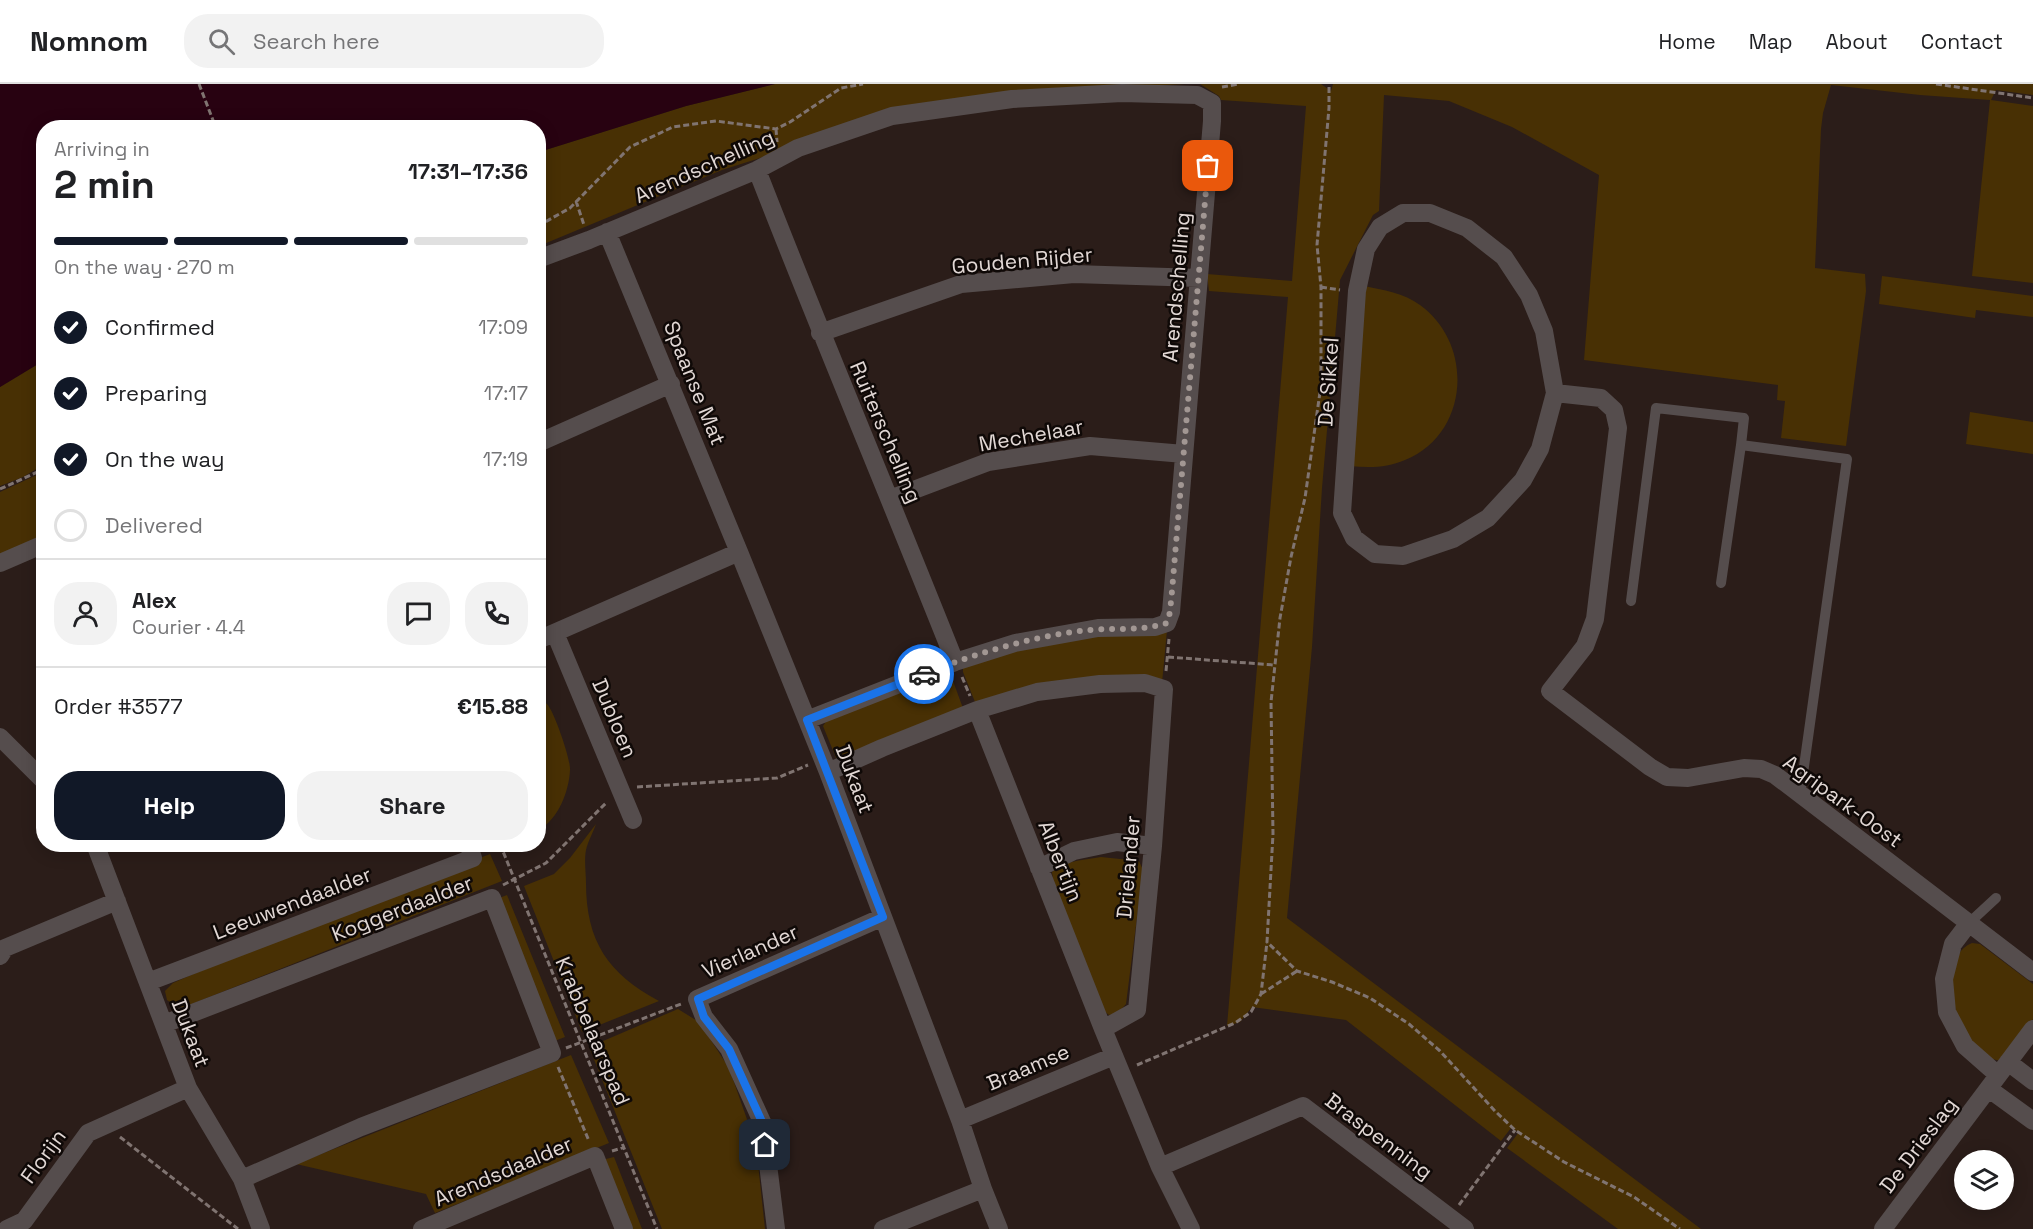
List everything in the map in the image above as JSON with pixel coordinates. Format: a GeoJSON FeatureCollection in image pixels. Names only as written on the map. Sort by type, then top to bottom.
{"type":"FeatureCollection","features":[{"type":"Feature","properties":{"kind":"street","name":"Arendschelling"},"geometry":{"type":"LineString","coordinates":[[546,256],[757,170],[798,148],[892,116],[1012,99],[1122,93],[1197,95],[1212,103],[1184,454],[1170,612],[1167,623]]}},
{"type":"Feature","properties":{"kind":"street","name":"Ruiterschelling"},"geometry":{"type":"LineString","coordinates":[[757,170],[820,333],[955,662]]}},
{"type":"Feature","properties":{"kind":"street","name":"De Sikkel"},"geometry":{"type":"LineString","coordinates":[[1403,213],[1430,213],[1467,228],[1504,257],[1529,295],[1544,332],[1555,393],[1540,449],[1523,480],[1488,518],[1453,539],[1403,556],[1375,554],[1354,538],[1342,513],[1357,291],[1366,249],[1380,227],[1403,213]]}},
{"type":"Feature","properties":{"kind":"street","name":"Spaanse Mat"},"geometry":{"type":"LineString","coordinates":[[607,232],[739,552]]}},
{"type":"Feature","properties":{"kind":"street","name":"Gouden Rijder"},"geometry":{"type":"LineString","coordinates":[[820,333],[961,284],[1074,274],[1199,279]]}},
{"type":"Feature","properties":{"kind":"street"},"geometry":{"type":"LineString","coordinates":[[546,439],[671,384]]}},
{"type":"Feature","properties":{"kind":"street","name":"Agripark-Oost"},"geometry":{"type":"LineString","coordinates":[[1555,393],[1601,399],[1614,410],[1618,428],[1595,618],[1585,646],[1550,692],[1650,767],[1667,777],[1688,778],[1744,768],[1761,769],[1775,775],[2033,972]]}},
{"type":"Feature","properties":{"kind":"street","name":"Mechelaar"},"geometry":{"type":"LineString","coordinates":[[890,499],[988,462],[1090,446],[1184,454]]}},
{"type":"Feature","properties":{"kind":"street"},"geometry":{"type":"LineString","coordinates":[[0,563],[36,547]]}},
{"type":"Feature","properties":{"kind":"street"},"geometry":{"type":"LineString","coordinates":[[547,637],[739,552]]}},
{"type":"Feature","properties":{"kind":"street","name":"Dukaat"},"geometry":{"type":"LineString","coordinates":[[739,552],[828,772],[999,1229]]}},
{"type":"Feature","properties":{"kind":"street"},"geometry":{"type":"LineString","coordinates":[[807,720],[955,662],[1015,643],[1098,628],[1155,627],[1167,623]]}},
{"type":"Feature","properties":{"kind":"street","name":"Dubloen"},"geometry":{"type":"LineString","coordinates":[[547,637],[633,820]]}},
{"type":"Feature","properties":{"kind":"street"},"geometry":{"type":"LineString","coordinates":[[828,772],[977,710],[1037,692],[1100,684],[1145,683],[1164,689]]}},
{"type":"Feature","properties":{"kind":"street","name":"Drielander"},"geometry":{"type":"LineString","coordinates":[[1103,1029],[1137,1010],[1153,846],[1164,689]]}},
{"type":"Feature","properties":{"kind":"street","name":"Albertijn"},"geometry":{"type":"LineString","coordinates":[[977,710],[1103,1029]]}},
{"type":"Feature","properties":{"kind":"street"},"geometry":{"type":"LineString","coordinates":[[0,738],[36,773]]}},
{"type":"Feature","properties":{"kind":"street"},"geometry":{"type":"LineString","coordinates":[[1039,868],[1074,851],[1117,842],[1153,846]]}},
{"type":"Feature","properties":{"kind":"street","name":"Dukaat"},"geometry":{"type":"LineString","coordinates":[[98,852],[188,1088],[242,1179],[259,1228]]}},
{"type":"Feature","properties":{"kind":"street","name":"Leeuwendaalder"},"geometry":{"type":"LineString","coordinates":[[148,982],[474,858],[471,852]]}},
{"type":"Feature","properties":{"kind":"street","name":"Koggerdaalder"},"geometry":{"type":"LineString","coordinates":[[164,1024],[492,898],[552,1053]]}},
{"type":"Feature","properties":{"kind":"street"},"geometry":{"type":"LineString","coordinates":[[0,956],[5,948],[117,901]]}},
{"type":"Feature","properties":{"kind":"street","name":"Vierlander"},"geometry":{"type":"LineString","coordinates":[[776,1229],[763,1124],[729,1049],[704,1017],[698,999],[883,917]]}},
{"type":"Feature","properties":{"kind":"street"},"geometry":{"type":"LineString","coordinates":[[1969,923],[1953,944],[1944,980],[1947,1012],[1965,1046],[1998,1076],[2033,1122]]}},
{"type":"Feature","properties":{"kind":"street"},"geometry":{"type":"LineString","coordinates":[[1103,1029],[1160,1167],[1191,1229]]}},
{"type":"Feature","properties":{"kind":"street","name":"De Drieslag"},"geometry":{"type":"LineString","coordinates":[[1883,1229],[2033,1029]]}},
{"type":"Feature","properties":{"kind":"street"},"geometry":{"type":"LineString","coordinates":[[242,1179],[361,1127],[552,1053]]}},
{"type":"Feature","properties":{"kind":"street","name":"Braamse"},"geometry":{"type":"LineString","coordinates":[[960,1120],[1118,1064]]}},
{"type":"Feature","properties":{"kind":"street"},"geometry":{"type":"LineString","coordinates":[[1998,1076],[2033,1081]]}},
{"type":"Feature","properties":{"kind":"street","name":"Florijn"},"geometry":{"type":"LineString","coordinates":[[7,1229],[24,1221],[88,1133],[188,1088]]}},
{"type":"Feature","properties":{"kind":"street","name":"Braspenning"},"geometry":{"type":"LineString","coordinates":[[1160,1167],[1303,1106],[1465,1229]]}},
{"type":"Feature","properties":{"kind":"street","name":"Arendsdaalder"},"geometry":{"type":"LineString","coordinates":[[422,1229],[595,1156],[624,1229]]}},
{"type":"Feature","properties":{"kind":"street"},"geometry":{"type":"LineString","coordinates":[[883,1229],[983,1189]]}},
{"type":"Feature","properties":{"kind":"lane"},"geometry":{"type":"LineString","coordinates":[[1631,601],[1656,408],[1744,418],[1721,582]]}},
{"type":"Feature","properties":{"kind":"lane"},"geometry":{"type":"LineString","coordinates":[[1741,445],[1847,459],[1800,795]]}},
{"type":"Feature","properties":{"kind":"lane"},"geometry":{"type":"LineString","coordinates":[[1969,923],[1996,898]]}},
{"type":"Feature","properties":{"kind":"path"},"geometry":{"type":"LineString","coordinates":[[199,84],[213,120]]}},
{"type":"Feature","properties":{"kind":"path"},"geometry":{"type":"LineString","coordinates":[[546,222],[570,208],[630,147],[673,127],[716,121],[776,129],[841,88],[862,84]]}},
{"type":"Feature","properties":{"kind":"path"},"geometry":{"type":"LineString","coordinates":[[1222,87],[1239,84]]}},
{"type":"Feature","properties":{"kind":"path"},"geometry":{"type":"LineString","coordinates":[[1936,84],[2033,98]]}},
{"type":"Feature","properties":{"kind":"path"},"geometry":{"type":"LineString","coordinates":[[1118,1064],[1235,1023],[1251,1012],[1261,994],[1267,942],[1273,834],[1271,702],[1291,557],[1305,498],[1321,385],[1321,287],[1317,245],[1329,108],[1328,85]]}},
{"type":"Feature","properties":{"kind":"path"},"geometry":{"type":"LineString","coordinates":[[576,201],[589,240]]}},
{"type":"Feature","properties":{"kind":"path"},"geometry":{"type":"LineString","coordinates":[[0,489],[36,473]]}},
{"type":"Feature","properties":{"kind":"path"},"geometry":{"type":"LineString","coordinates":[[1164,689],[1170,629],[1167,623]]}},
{"type":"Feature","properties":{"kind":"path"},"geometry":{"type":"LineString","coordinates":[[1168,657],[1275,665]]}},
{"type":"Feature","properties":{"kind":"path"},"geometry":{"type":"LineString","coordinates":[[955,662],[977,710]]}},
{"type":"Feature","properties":{"kind":"path","name":"Krabbelaarspad"},"geometry":{"type":"LineString","coordinates":[[503,852],[657,1229]]}},
{"type":"Feature","properties":{"kind":"path"},"geometry":{"type":"LineString","coordinates":[[1267,942],[1297,971],[1332,982],[1370,998],[1409,1023],[1440,1051],[1515,1130],[1564,1161],[1634,1197],[1680,1229]]}},
{"type":"Feature","properties":{"kind":"path"},"geometry":{"type":"LineString","coordinates":[[1261,994],[1297,971]]}},
{"type":"Feature","properties":{"kind":"path"},"geometry":{"type":"LineString","coordinates":[[595,1156],[552,1053],[671,1007],[698,999]]}},
{"type":"Feature","properties":{"kind":"path"},"geometry":{"type":"LineString","coordinates":[[105,1125],[238,1229]]}},
{"type":"Feature","properties":{"kind":"path"},"geometry":{"type":"LineString","coordinates":[[1450,1217],[1515,1130]]}},
{"type":"Feature","properties":{"kind":"shaded area"},"geometry":{"type":"Polygon","coordinates":[[[0,84],[775,84],[686,106],[546,150],[546,120],[36,120],[36,365],[0,387],[0,84]]]}},
{"type":"Feature","properties":{"kind":"shaded area"},"geometry":{"type":"Polygon","coordinates":[[[775,84],[1185,84],[1110,88],[908,111],[722,170],[546,243],[546,150],[686,106],[775,84]]]}},
{"type":"Feature","properties":{"kind":"shaded area"},"geometry":{"type":"Polygon","coordinates":[[[1200,84],[1321,84],[1331,91],[1333,84],[2033,84],[2033,95],[1996,90],[1991,100],[2033,106],[2033,283],[1972,276],[1990,100],[1831,85],[1821,129],[1815,268],[1865,274],[1866,291],[1846,446],[1781,438],[1785,401],[1777,400],[1778,385],[1584,360],[1599,175],[1512,127],[1449,101],[1384,95],[1379,211],[1373,215],[1340,280],[1322,488],[1312,647],[1287,918],[1701,1229],[1618,1229],[1507,1148],[1519,1132],[1511,1128],[1501,1141],[1346,1020],[1252,1007],[1240,1022],[1227,1026],[1288,297],[1209,291],[1207,274],[1292,281],[1306,106],[1221,100],[1219,96],[1200,84]]]}},
{"type":"Feature","properties":{"kind":"shaded area"},"geometry":{"type":"Polygon","coordinates":[[[1882,276],[2033,296],[2033,317],[1976,310],[1975,318],[1879,304],[1882,276]]]}},
{"type":"Feature","properties":{"kind":"shaded area"},"geometry":{"type":"Polygon","coordinates":[[[1364,286],[1400,295],[1420,305],[1438,322],[1450,342],[1456,365],[1457,388],[1452,410],[1442,430],[1426,448],[1405,460],[1378,467],[1350,466],[1364,286]]]}},
{"type":"Feature","properties":{"kind":"shaded area"},"geometry":{"type":"Polygon","coordinates":[[[36,365],[36,469],[0,486],[0,387],[36,365]]]}},
{"type":"Feature","properties":{"kind":"shaded area"},"geometry":{"type":"Polygon","coordinates":[[[1970,412],[2033,422],[2033,454],[1966,444],[1970,412]]]}},
{"type":"Feature","properties":{"kind":"shaded area"},"geometry":{"type":"Polygon","coordinates":[[[36,475],[36,542],[0,557],[0,492],[36,475]]]}},
{"type":"Feature","properties":{"kind":"shaded area"},"geometry":{"type":"Polygon","coordinates":[[[1167,630],[1162,683],[975,702],[963,672],[963,665],[1038,644],[1091,636],[1167,630]]]}},
{"type":"Feature","properties":{"kind":"shaded area"},"geometry":{"type":"Polygon","coordinates":[[[949,670],[964,711],[843,759],[836,758],[823,726],[827,720],[949,670]]]}},
{"type":"Feature","properties":{"kind":"shaded area"},"geometry":{"type":"Polygon","coordinates":[[[546,703],[554,716],[570,765],[565,796],[546,825],[546,703]]]}},
{"type":"Feature","properties":{"kind":"shaded area"},"geometry":{"type":"Polygon","coordinates":[[[596,824],[587,847],[585,862],[587,904],[596,939],[603,954],[613,967],[641,991],[659,1001],[582,1032],[524,886],[554,874],[570,858],[596,824]]]}},
{"type":"Feature","properties":{"kind":"shaded area"},"geometry":{"type":"Polygon","coordinates":[[[490,854],[502,881],[184,1007],[177,1007],[167,1000],[165,991],[173,983],[241,953],[490,854]]]}},
{"type":"Feature","properties":{"kind":"shaded area"},"geometry":{"type":"Polygon","coordinates":[[[1101,857],[1139,861],[1143,870],[1126,1004],[1117,1014],[1109,1015],[1103,1010],[1054,886],[1052,872],[1069,863],[1101,857]]]}},
{"type":"Feature","properties":{"kind":"shaded area"},"geometry":{"type":"Polygon","coordinates":[[[507,895],[565,1037],[552,1042],[494,900],[507,895]]]}},
{"type":"Feature","properties":{"kind":"shaded area"},"geometry":{"type":"Polygon","coordinates":[[[1972,943],[1980,944],[2033,984],[2033,1019],[2004,1061],[1988,1057],[1974,1045],[1963,1028],[1955,1008],[1952,988],[1953,969],[1959,953],[1972,943]]]}},
{"type":"Feature","properties":{"kind":"shaded area"},"geometry":{"type":"Polygon","coordinates":[[[678,1009],[699,1022],[729,1068],[756,1145],[765,1229],[662,1229],[589,1047],[678,1009]]]}},
{"type":"Feature","properties":{"kind":"shaded area"},"geometry":{"type":"Polygon","coordinates":[[[571,1055],[609,1143],[435,1213],[426,1194],[296,1164],[571,1055]]]}},
{"type":"Feature","properties":{"kind":"shaded area"},"geometry":{"type":"Polygon","coordinates":[[[614,1157],[642,1229],[625,1229],[598,1161],[614,1157]]]}},
{"type":"Feature","properties":{"kind":"way so far"},"geometry":{"type":"LineString","coordinates":[[924,674],[1015,643],[1098,628],[1155,627],[1167,623],[1172,591],[1208,166]]}},
{"type":"Feature","properties":{"kind":"route"},"geometry":{"type":"LineString","coordinates":[[765,1145],[763,1124],[729,1049],[704,1017],[698,999],[883,917],[807,720],[924,674]]}}]}
